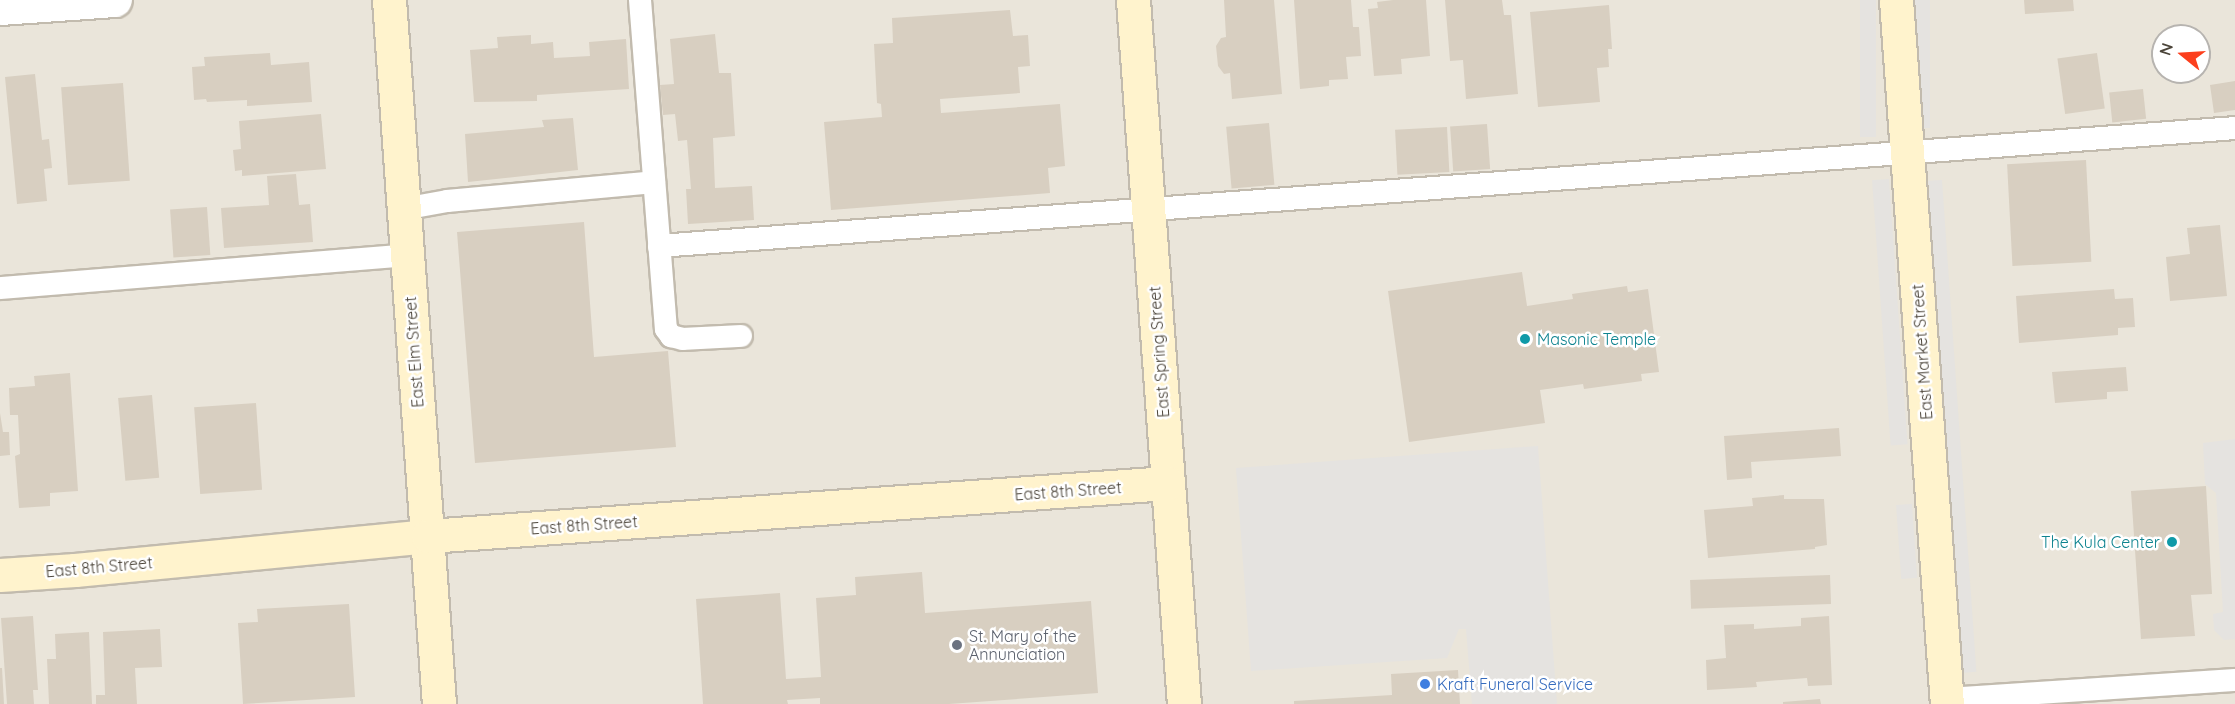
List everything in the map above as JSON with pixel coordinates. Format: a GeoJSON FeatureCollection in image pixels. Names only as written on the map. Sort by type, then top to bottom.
{"type":"FeatureCollection","features":[{"type":"Feature","properties":{"kind":"street"},"geometry":{"type":"LineString","coordinates":[[0,8],[43,3],[116,0]]}},
{"type":"Feature","properties":{"kind":"street","name":"East Elm Street"},"geometry":{"type":"LineString","coordinates":[[389,0],[439,704]]}},
{"type":"Feature","properties":{"kind":"street","name":"East Spring Street"},"geometry":{"type":"LineString","coordinates":[[1133,0],[1184,704]]}},
{"type":"Feature","properties":{"kind":"street","name":"East Market Street"},"geometry":{"type":"LineString","coordinates":[[1896,0],[1947,702]]}},
{"type":"Feature","properties":{"kind":"street","name":"East 8th Street"},"geometry":{"type":"LineString","coordinates":[[0,575],[87,569],[428,536],[1168,483]]}},
{"type":"Feature","properties":{"kind":"lane"},"geometry":{"type":"LineString","coordinates":[[640,0],[668,332],[683,339],[741,336]]}},
{"type":"Feature","properties":{"kind":"lane"},"geometry":{"type":"LineString","coordinates":[[659,246],[1908,154],[1968,146],[2235,128]]}},
{"type":"Feature","properties":{"kind":"lane"},"geometry":{"type":"LineString","coordinates":[[403,209],[447,201],[654,182]]}},
{"type":"Feature","properties":{"kind":"lane"},"geometry":{"type":"LineString","coordinates":[[0,288],[407,255]]}},
{"type":"Feature","properties":{"kind":"lane"},"geometry":{"type":"LineString","coordinates":[[1947,702],[2235,680]]}},
{"type":"Feature","properties":{"kind":"shaded area"},"geometry":{"type":"Polygon","coordinates":[[[0,0],[2235,0],[2235,704],[0,704],[0,0]]]}},
{"type":"Feature","properties":{"kind":"shaded area"},"geometry":{"type":"Polygon","coordinates":[[[1860,0],[1876,0],[1876,137],[1860,137],[1860,0]]]}},
{"type":"Feature","properties":{"kind":"shaded area"},"geometry":{"type":"Polygon","coordinates":[[[1913,0],[1930,0],[1930,128],[1913,128],[1913,0]]]}},
{"type":"Feature","properties":{"kind":"shaded area"},"geometry":{"type":"Polygon","coordinates":[[[1889,179],[1908,444],[1891,446],[1872,180],[1889,179]]]}},
{"type":"Feature","properties":{"kind":"shaded area"},"geometry":{"type":"Polygon","coordinates":[[[1942,180],[1976,672],[1960,673],[1926,181],[1942,180]]]}},
{"type":"Feature","properties":{"kind":"shaded area"},"geometry":{"type":"Polygon","coordinates":[[[2235,439],[2235,639],[2224,640],[2214,630],[2213,614],[2223,612],[2216,493],[2205,484],[2203,443],[2235,439]]]}},
{"type":"Feature","properties":{"kind":"shaded area"},"geometry":{"type":"Polygon","coordinates":[[[1538,446],[1557,704],[1472,704],[1466,629],[1459,629],[1447,658],[1251,671],[1236,468],[1538,446]]]}},
{"type":"Feature","properties":{"kind":"shaded area"},"geometry":{"type":"Polygon","coordinates":[[[1912,504],[1917,578],[1901,579],[1896,505],[1912,504]]]}},
{"type":"Feature","properties":{"kind":"building"},"geometry":{"type":"Polygon","coordinates":[[[1224,0],[1274,0],[1282,94],[1232,99],[1230,73],[1224,74],[1218,66],[1216,46],[1221,38],[1226,37],[1224,0]]]}},
{"type":"Feature","properties":{"kind":"building"},"geometry":{"type":"Polygon","coordinates":[[[1294,0],[1351,0],[1353,27],[1359,27],[1361,56],[1346,57],[1348,79],[1329,80],[1329,86],[1300,89],[1294,0]]]}},
{"type":"Feature","properties":{"kind":"building"},"geometry":{"type":"Polygon","coordinates":[[[1426,0],[1430,56],[1401,59],[1402,74],[1374,76],[1368,9],[1378,8],[1377,2],[1426,0]]]}},
{"type":"Feature","properties":{"kind":"building"},"geometry":{"type":"Polygon","coordinates":[[[1445,0],[1502,0],[1504,15],[1511,15],[1518,94],[1466,99],[1463,60],[1450,61],[1445,0]]]}},
{"type":"Feature","properties":{"kind":"building"},"geometry":{"type":"Polygon","coordinates":[[[2024,0],[2073,0],[2074,11],[2025,14],[2024,0]]]}},
{"type":"Feature","properties":{"kind":"building"},"geometry":{"type":"Polygon","coordinates":[[[1609,5],[1612,49],[1608,49],[1609,67],[1597,68],[1600,102],[1538,107],[1530,12],[1609,5]]]}},
{"type":"Feature","properties":{"kind":"building"},"geometry":{"type":"Polygon","coordinates":[[[1010,10],[1013,36],[1028,35],[1030,66],[1018,67],[1020,93],[940,99],[941,113],[1060,104],[1065,166],[1048,168],[1050,193],[831,210],[824,122],[882,117],[881,104],[877,103],[874,44],[893,43],[892,18],[1010,10]]]}},
{"type":"Feature","properties":{"kind":"building"},"geometry":{"type":"Polygon","coordinates":[[[715,34],[719,73],[731,73],[735,136],[713,138],[715,188],[752,186],[754,220],[688,224],[686,189],[691,189],[687,140],[678,141],[675,114],[663,115],[660,85],[674,84],[670,39],[715,34]]]}},
{"type":"Feature","properties":{"kind":"building"},"geometry":{"type":"Polygon","coordinates":[[[531,35],[531,44],[553,42],[554,58],[590,56],[589,42],[626,39],[629,89],[537,95],[537,101],[474,102],[470,50],[498,48],[497,37],[531,35]]]}},
{"type":"Feature","properties":{"kind":"building"},"geometry":{"type":"Polygon","coordinates":[[[270,53],[271,65],[309,62],[312,102],[247,106],[247,100],[207,102],[206,99],[194,100],[192,67],[205,66],[204,57],[270,53]]]}},
{"type":"Feature","properties":{"kind":"building"},"geometry":{"type":"Polygon","coordinates":[[[2097,53],[2105,108],[2065,114],[2057,59],[2097,53]]]}},
{"type":"Feature","properties":{"kind":"building"},"geometry":{"type":"Polygon","coordinates":[[[35,74],[42,140],[49,139],[52,168],[44,169],[47,201],[17,204],[5,77],[35,74]]]}},
{"type":"Feature","properties":{"kind":"building"},"geometry":{"type":"Polygon","coordinates":[[[2235,81],[2235,110],[2214,113],[2210,85],[2235,81]]]}},
{"type":"Feature","properties":{"kind":"building"},"geometry":{"type":"Polygon","coordinates":[[[123,83],[130,181],[68,185],[61,87],[123,83]]]}},
{"type":"Feature","properties":{"kind":"building"},"geometry":{"type":"Polygon","coordinates":[[[2143,89],[2146,119],[2112,122],[2109,93],[2143,89]]]}},
{"type":"Feature","properties":{"kind":"building"},"geometry":{"type":"Polygon","coordinates":[[[321,114],[326,169],[242,176],[242,170],[235,171],[233,150],[241,149],[239,121],[321,114]]]}},
{"type":"Feature","properties":{"kind":"building"},"geometry":{"type":"Polygon","coordinates":[[[573,118],[578,170],[468,182],[465,134],[544,127],[542,120],[573,118]]]}},
{"type":"Feature","properties":{"kind":"building"},"geometry":{"type":"Polygon","coordinates":[[[1269,123],[1274,185],[1232,189],[1226,127],[1269,123]]]}},
{"type":"Feature","properties":{"kind":"building"},"geometry":{"type":"Polygon","coordinates":[[[1487,124],[1490,169],[1453,171],[1450,127],[1487,124]]]}},
{"type":"Feature","properties":{"kind":"building"},"geometry":{"type":"Polygon","coordinates":[[[1447,127],[1449,172],[1397,175],[1395,130],[1447,127]]]}},
{"type":"Feature","properties":{"kind":"building"},"geometry":{"type":"Polygon","coordinates":[[[2086,160],[2091,262],[2012,266],[2007,164],[2086,160]]]}},
{"type":"Feature","properties":{"kind":"building"},"geometry":{"type":"Polygon","coordinates":[[[296,174],[299,205],[310,204],[313,242],[224,248],[221,208],[269,205],[267,176],[296,174]]]}},
{"type":"Feature","properties":{"kind":"building"},"geometry":{"type":"Polygon","coordinates":[[[207,207],[210,255],[173,257],[170,210],[207,207]]]}},
{"type":"Feature","properties":{"kind":"building"},"geometry":{"type":"Polygon","coordinates":[[[584,222],[594,357],[668,351],[676,447],[475,463],[457,232],[584,222]]]}},
{"type":"Feature","properties":{"kind":"building"},"geometry":{"type":"Polygon","coordinates":[[[2220,225],[2227,296],[2170,301],[2166,257],[2190,254],[2187,228],[2220,225]]]}},
{"type":"Feature","properties":{"kind":"building","name":"Masonic Temple"},"geometry":{"type":"Polygon","coordinates":[[[1522,272],[1527,306],[1573,299],[1572,294],[1627,286],[1628,292],[1648,289],[1659,372],[1641,374],[1642,381],[1584,389],[1583,384],[1540,390],[1545,423],[1409,442],[1388,291],[1522,272]]]}},
{"type":"Feature","properties":{"kind":"building"},"geometry":{"type":"Polygon","coordinates":[[[2114,289],[2115,299],[2133,298],[2135,327],[2118,328],[2118,335],[2019,343],[2016,296],[2114,289]]]}},
{"type":"Feature","properties":{"kind":"building"},"geometry":{"type":"Polygon","coordinates":[[[2126,367],[2128,391],[2107,392],[2107,399],[2055,403],[2052,372],[2126,367]]]}},
{"type":"Feature","properties":{"kind":"building"},"geometry":{"type":"Polygon","coordinates":[[[70,373],[78,491],[50,493],[50,506],[19,508],[15,456],[20,454],[18,415],[10,415],[9,388],[35,386],[34,376],[70,373]]]}},
{"type":"Feature","properties":{"kind":"building"},"geometry":{"type":"Polygon","coordinates":[[[152,395],[159,478],[125,481],[118,398],[152,395]]]}},
{"type":"Feature","properties":{"kind":"building"},"geometry":{"type":"Polygon","coordinates":[[[256,403],[262,490],[200,494],[194,407],[256,403]]]}},
{"type":"Feature","properties":{"kind":"building"},"geometry":{"type":"Polygon","coordinates":[[[0,413],[3,432],[9,432],[10,455],[0,456],[0,413]]]}},
{"type":"Feature","properties":{"kind":"building"},"geometry":{"type":"Polygon","coordinates":[[[1839,428],[1841,456],[1751,462],[1752,478],[1727,480],[1724,436],[1839,428]]]}},
{"type":"Feature","properties":{"kind":"building","name":"The Kula Center"},"geometry":{"type":"Polygon","coordinates":[[[2206,486],[2212,594],[2191,595],[2195,636],[2141,639],[2131,491],[2206,486]]]}},
{"type":"Feature","properties":{"kind":"building"},"geometry":{"type":"Polygon","coordinates":[[[1784,495],[1784,499],[1824,499],[1827,545],[1815,547],[1815,549],[1708,558],[1704,510],[1753,506],[1752,498],[1784,495]]]}},
{"type":"Feature","properties":{"kind":"building","name":"St. Mary of the Annunciation"},"geometry":{"type":"Polygon","coordinates":[[[922,572],[925,613],[1091,601],[1098,693],[949,704],[820,704],[820,698],[787,700],[788,704],[703,704],[696,599],[780,593],[786,679],[821,677],[816,598],[856,595],[855,577],[922,572]]]}},
{"type":"Feature","properties":{"kind":"building"},"geometry":{"type":"Polygon","coordinates":[[[1830,575],[1831,604],[1691,609],[1690,580],[1830,575]]]}},
{"type":"Feature","properties":{"kind":"building"},"geometry":{"type":"Polygon","coordinates":[[[349,604],[355,697],[243,704],[238,623],[258,622],[257,609],[349,604]]]}},
{"type":"Feature","properties":{"kind":"building"},"geometry":{"type":"Polygon","coordinates":[[[33,616],[38,690],[33,690],[34,704],[7,704],[1,618],[33,616]]]}},
{"type":"Feature","properties":{"kind":"building"},"geometry":{"type":"Polygon","coordinates":[[[1829,616],[1832,685],[1808,686],[1807,678],[1756,682],[1757,687],[1707,690],[1706,660],[1726,658],[1724,625],[1754,624],[1754,629],[1801,626],[1801,618],[1829,616]]]}},
{"type":"Feature","properties":{"kind":"building"},"geometry":{"type":"Polygon","coordinates":[[[160,629],[162,667],[135,668],[137,704],[96,704],[96,695],[105,695],[103,632],[160,629]]]}},
{"type":"Feature","properties":{"kind":"building"},"geometry":{"type":"Polygon","coordinates":[[[89,632],[92,704],[49,704],[47,659],[56,659],[55,634],[89,632]]]}},
{"type":"Feature","properties":{"kind":"building"},"geometry":{"type":"Polygon","coordinates":[[[0,668],[2,668],[4,704],[0,704],[0,668]]]}},
{"type":"Feature","properties":{"kind":"building","name":"Kraft Funeral Service"},"geometry":{"type":"Polygon","coordinates":[[[1458,670],[1460,704],[1294,704],[1294,701],[1392,695],[1391,674],[1458,670]]]}},
{"type":"Feature","properties":{"kind":"building"},"geometry":{"type":"Polygon","coordinates":[[[1820,699],[1821,704],[1783,704],[1783,702],[1820,699]]]}},
{"type":"Feature","properties":{"kind":"place","name":"Masonic Temple"},"geometry":{"type":"Point","coordinates":[1525,339]}},
{"type":"Feature","properties":{"kind":"place","name":"The Kula Center"},"geometry":{"type":"Point","coordinates":[2172,542]}},
{"type":"Feature","properties":{"kind":"place","name":"St. Mary of the Annunciation"},"geometry":{"type":"Point","coordinates":[957,645]}},
{"type":"Feature","properties":{"kind":"place","name":"Kraft Funeral Service"},"geometry":{"type":"Point","coordinates":[1425,684]}}]}
